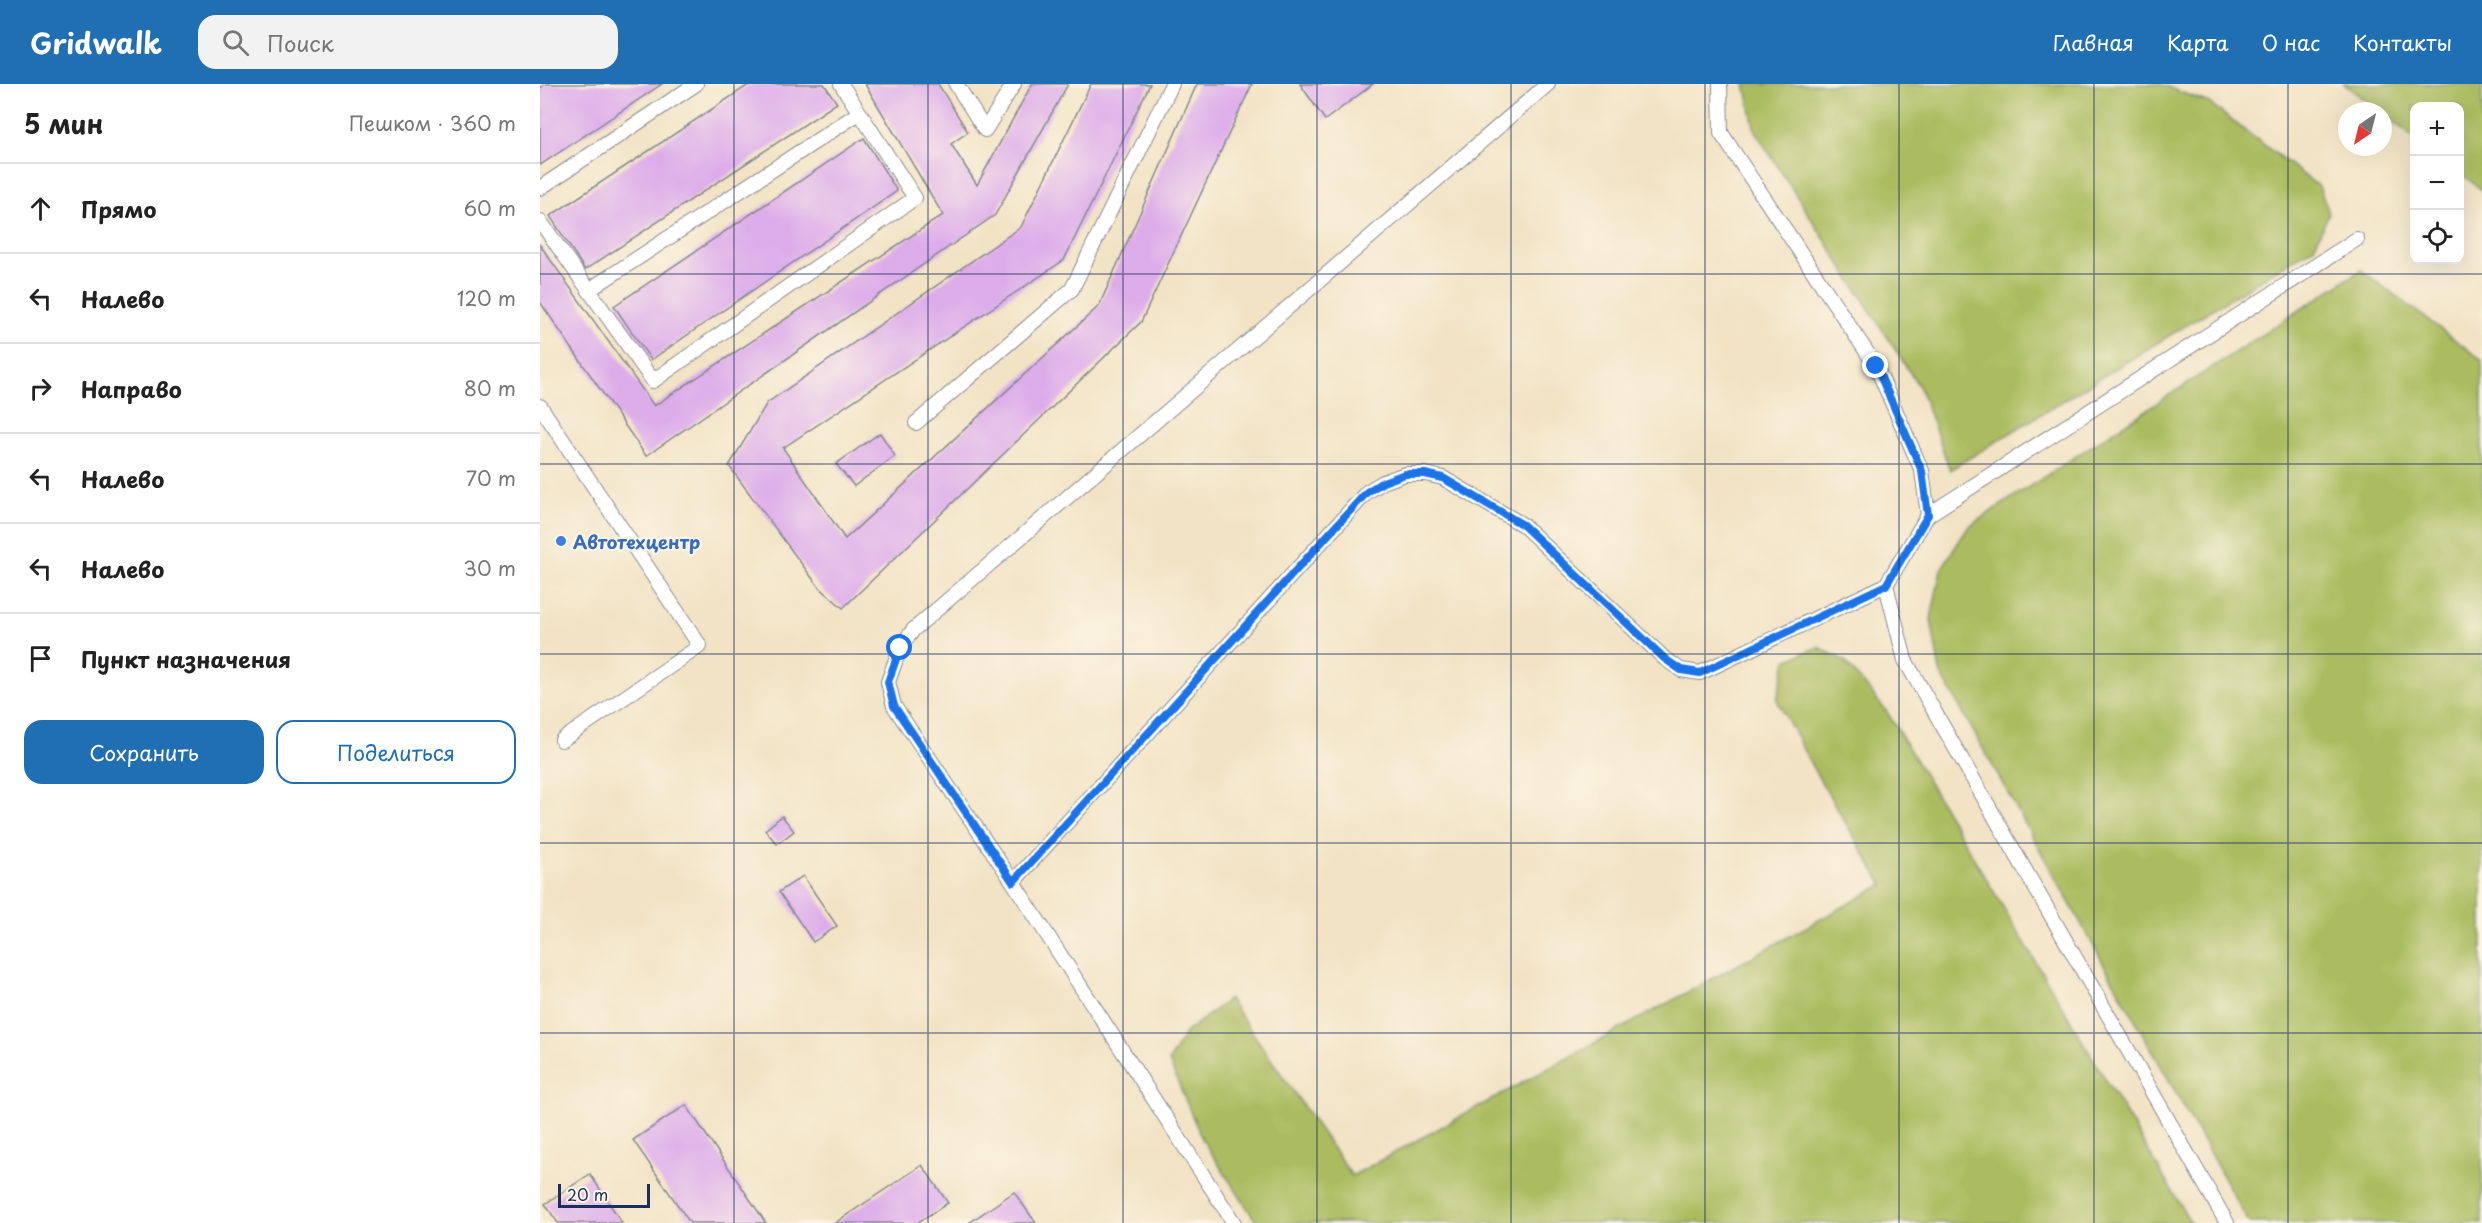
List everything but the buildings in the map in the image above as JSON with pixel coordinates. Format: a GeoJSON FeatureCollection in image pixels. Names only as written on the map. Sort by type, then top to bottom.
{"type":"FeatureCollection","features":[{"type":"Feature","properties":{"kind":"lane"},"geometry":{"type":"LineString","coordinates":[[540,188],[696,84]]}},
{"type":"Feature","properties":{"kind":"lane"},"geometry":{"type":"LineString","coordinates":[[540,221],[653,381],[915,198],[841,84]]}},
{"type":"Feature","properties":{"kind":"lane"},"geometry":{"type":"LineString","coordinates":[[956,84],[985,130],[1014,84]]}},
{"type":"Feature","properties":{"kind":"lane"},"geometry":{"type":"LineString","coordinates":[[916,423],[1071,289],[1172,84]]}},
{"type":"Feature","properties":{"kind":"lane"},"geometry":{"type":"LineString","coordinates":[[1234,1223],[1013,882],[894,706],[888,682],[900,648],[913,630],[1548,84]]}},
{"type":"Feature","properties":{"kind":"lane"},"geometry":{"type":"LineString","coordinates":[[1720,84],[1721,133],[1876,366],[1922,471],[1928,515]]}},
{"type":"Feature","properties":{"kind":"lane"},"geometry":{"type":"LineString","coordinates":[[589,290],[859,113]]}},
{"type":"Feature","properties":{"kind":"lane"},"geometry":{"type":"LineString","coordinates":[[1013,882],[1367,492],[1383,482],[1405,474],[1425,474],[1443,478],[1523,525],[1665,659],[1681,670],[1700,673],[1886,585],[1928,515],[2357,239]]}},
{"type":"Feature","properties":{"kind":"lane"},"geometry":{"type":"LineString","coordinates":[[540,406],[699,646],[562,740]]}},
{"type":"Feature","properties":{"kind":"lane"},"geometry":{"type":"LineString","coordinates":[[1886,585],[1905,660],[2227,1223]]}},
{"type":"Feature","properties":{"kind":"green space"},"geometry":{"type":"Polygon","coordinates":[[[1745,84],[2160,84],[2209,103],[2319,187],[2329,213],[2314,247],[1950,470],[1920,388],[1755,131],[1745,84]]]}},
{"type":"Feature","properties":{"kind":"green space"},"geometry":{"type":"Polygon","coordinates":[[[2344,84],[2482,84],[2482,190],[2464,176],[2464,102],[2410,102],[2410,135],[2392,121],[2392,102],[2367,102],[2344,84]]]}},
{"type":"Feature","properties":{"kind":"green space"},"geometry":{"type":"Polygon","coordinates":[[[2361,270],[2482,360],[2482,1223],[2249,1223],[1940,672],[1931,619],[1941,569],[1969,526],[2361,270]]]}},
{"type":"Feature","properties":{"kind":"green space"},"geometry":{"type":"Polygon","coordinates":[[[1818,647],[1844,660],[1887,712],[2191,1223],[1257,1223],[1202,1139],[1169,1061],[1185,1033],[1229,999],[1352,1176],[1883,885],[1814,770],[1777,700],[1786,660],[1818,647]]]}},
{"type":"Feature","properties":{"kind":"place","name":"Автотехцентр"},"geometry":{"type":"Point","coordinates":[561,541]}},
{"type":"Feature","properties":{"kind":"route"},"geometry":{"type":"LineString","coordinates":[[900,648],[888,682],[894,706],[1013,882],[1367,492],[1383,482],[1405,474],[1425,474],[1443,478],[1523,525],[1665,659],[1681,670],[1700,673],[1886,585],[1928,515],[1922,471],[1876,366]]}}]}
